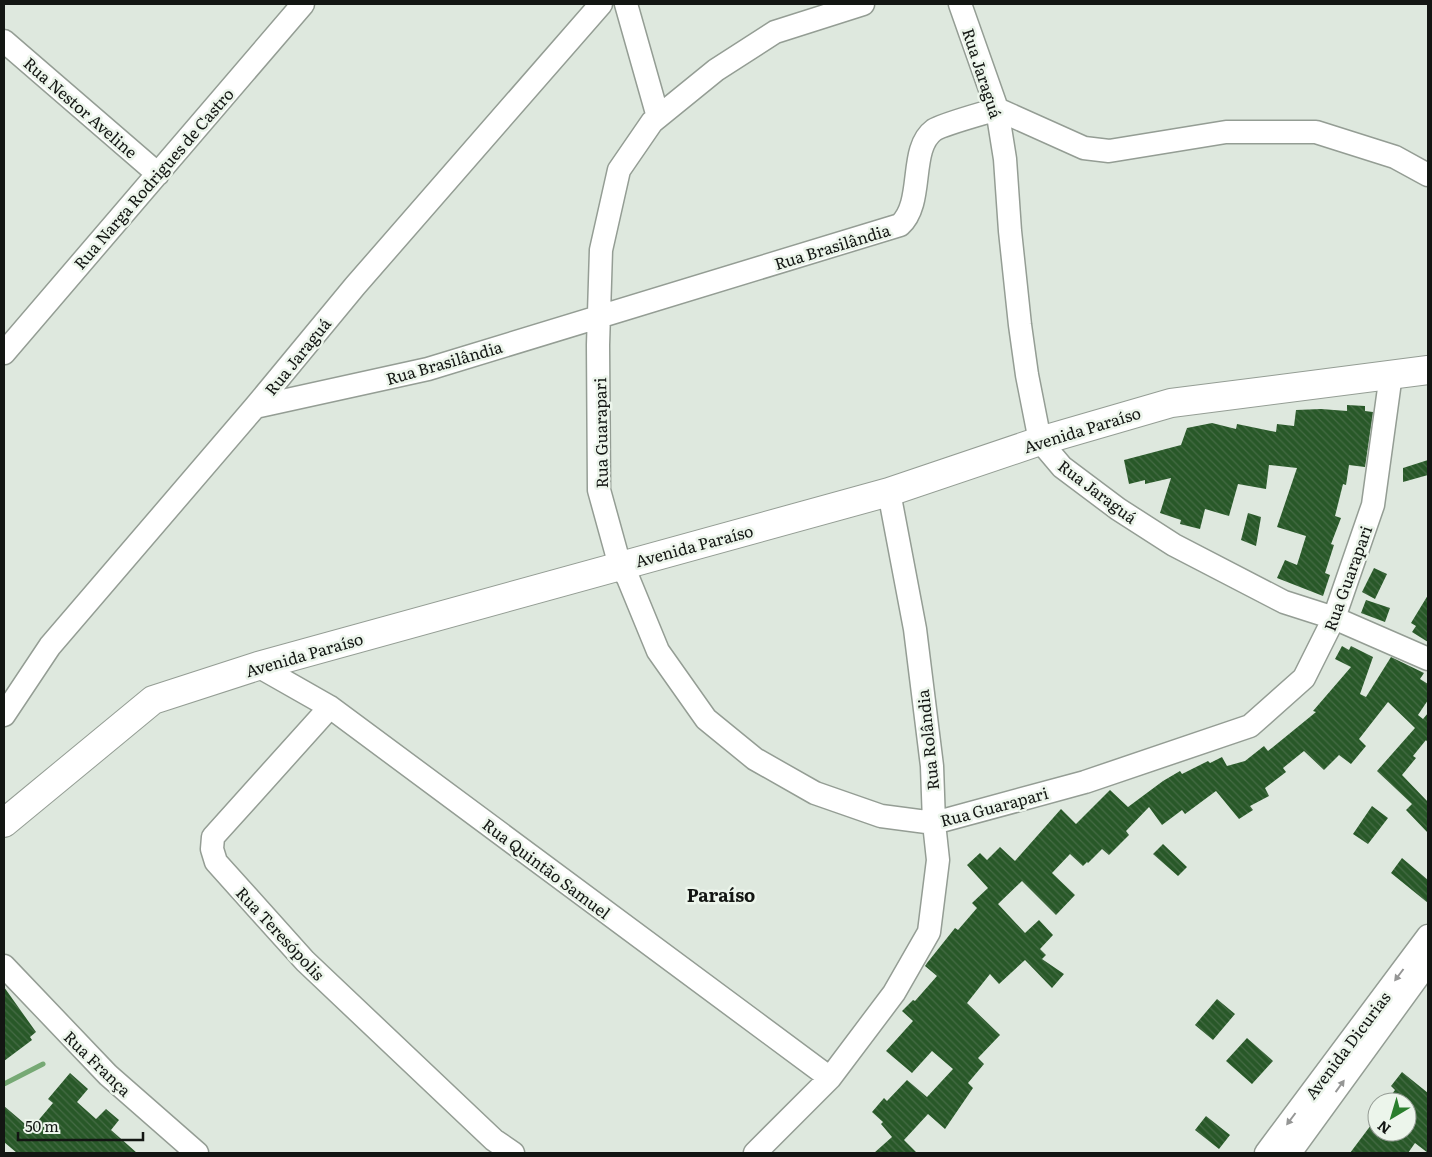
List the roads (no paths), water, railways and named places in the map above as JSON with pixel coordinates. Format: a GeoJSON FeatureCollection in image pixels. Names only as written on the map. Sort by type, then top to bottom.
{"type":"FeatureCollection","features":[{"type":"Feature","properties":{"kind":"main road","name":"Avenida Paraíso"},"geometry":{"type":"LineString","coordinates":[[4,823],[153,700],[258,666],[889,492],[1040,441],[1171,403],[1428,370]]}},
{"type":"Feature","properties":{"kind":"street","name":"Rua Jaraguá"},"geometry":{"type":"LineString","coordinates":[[4,715],[50,646],[255,408],[355,286],[601,4]]}},
{"type":"Feature","properties":{"kind":"street"},"geometry":{"type":"LineString","coordinates":[[626,4],[658,117]]}},
{"type":"Feature","properties":{"kind":"street","name":"Rua Guarapari"},"geometry":{"type":"LineString","coordinates":[[863,4],[775,32],[716,70],[652,122],[619,170],[601,250],[599,490],[620,566],[628,578],[658,651],[706,720],[755,759],[815,793],[881,816],[934,823],[1085,782],[1250,726],[1304,678],[1334,618],[1373,505],[1391,374]]}},
{"type":"Feature","properties":{"kind":"street","name":"Rua Jaraguá"},"geometry":{"type":"LineString","coordinates":[[960,4],[997,109],[1005,159],[1020,325],[1027,375],[1040,441],[1062,467],[1118,509],[1174,545],[1284,602],[1334,618],[1428,659]]}},
{"type":"Feature","properties":{"kind":"street","name":"Rua Narga Rodrigues de Castro"},"geometry":{"type":"LineString","coordinates":[[4,353],[158,174],[292,8]]}},
{"type":"Feature","properties":{"kind":"street","name":"Rua Nestor Aveline"},"geometry":{"type":"LineString","coordinates":[[4,41],[158,174]]}},
{"type":"Feature","properties":{"kind":"street","name":"Rua Brasilândia"},"geometry":{"type":"LineString","coordinates":[[255,408],[428,369],[900,225],[908,218],[924,144],[934,130],[997,109]]}},
{"type":"Feature","properties":{"kind":"street"},"geometry":{"type":"LineString","coordinates":[[997,109],[1084,148],[1109,151],[1226,132],[1316,132],[1395,156],[1428,175]]}},
{"type":"Feature","properties":{"kind":"street","name":"Rua Rolândia"},"geometry":{"type":"LineString","coordinates":[[760,1148],[830,1078],[894,993],[929,932],[938,860],[934,823],[932,766],[915,629],[889,492]]}},
{"type":"Feature","properties":{"kind":"street","name":"Rua Quintão Samuel"},"geometry":{"type":"LineString","coordinates":[[258,666],[330,706],[830,1078]]}},
{"type":"Feature","properties":{"kind":"street","name":"Rua Teresópolis"},"geometry":{"type":"LineString","coordinates":[[330,706],[213,837],[212,848],[216,862],[305,961],[492,1149],[513,1153]]}},
{"type":"Feature","properties":{"kind":"street","name":"Avenida Dicurias"},"geometry":{"type":"LineString","coordinates":[[1266,1153],[1428,936]]}},
{"type":"Feature","properties":{"kind":"street","name":"Avenida Dicurias"},"geometry":{"type":"LineString","coordinates":[[1290,1153],[1428,963]]}},
{"type":"Feature","properties":{"kind":"street","name":"Rua França"},"geometry":{"type":"LineString","coordinates":[[4,966],[108,1075],[197,1153]]}},
{"type":"Feature","properties":{"kind":"waterway"},"geometry":{"type":"LineString","coordinates":[[4,1084],[43,1064]]}},
{"type":"Feature","properties":{"kind":"district","name":"Paraíso"},"geometry":{"type":"Point","coordinates":[721,894]}}]}
